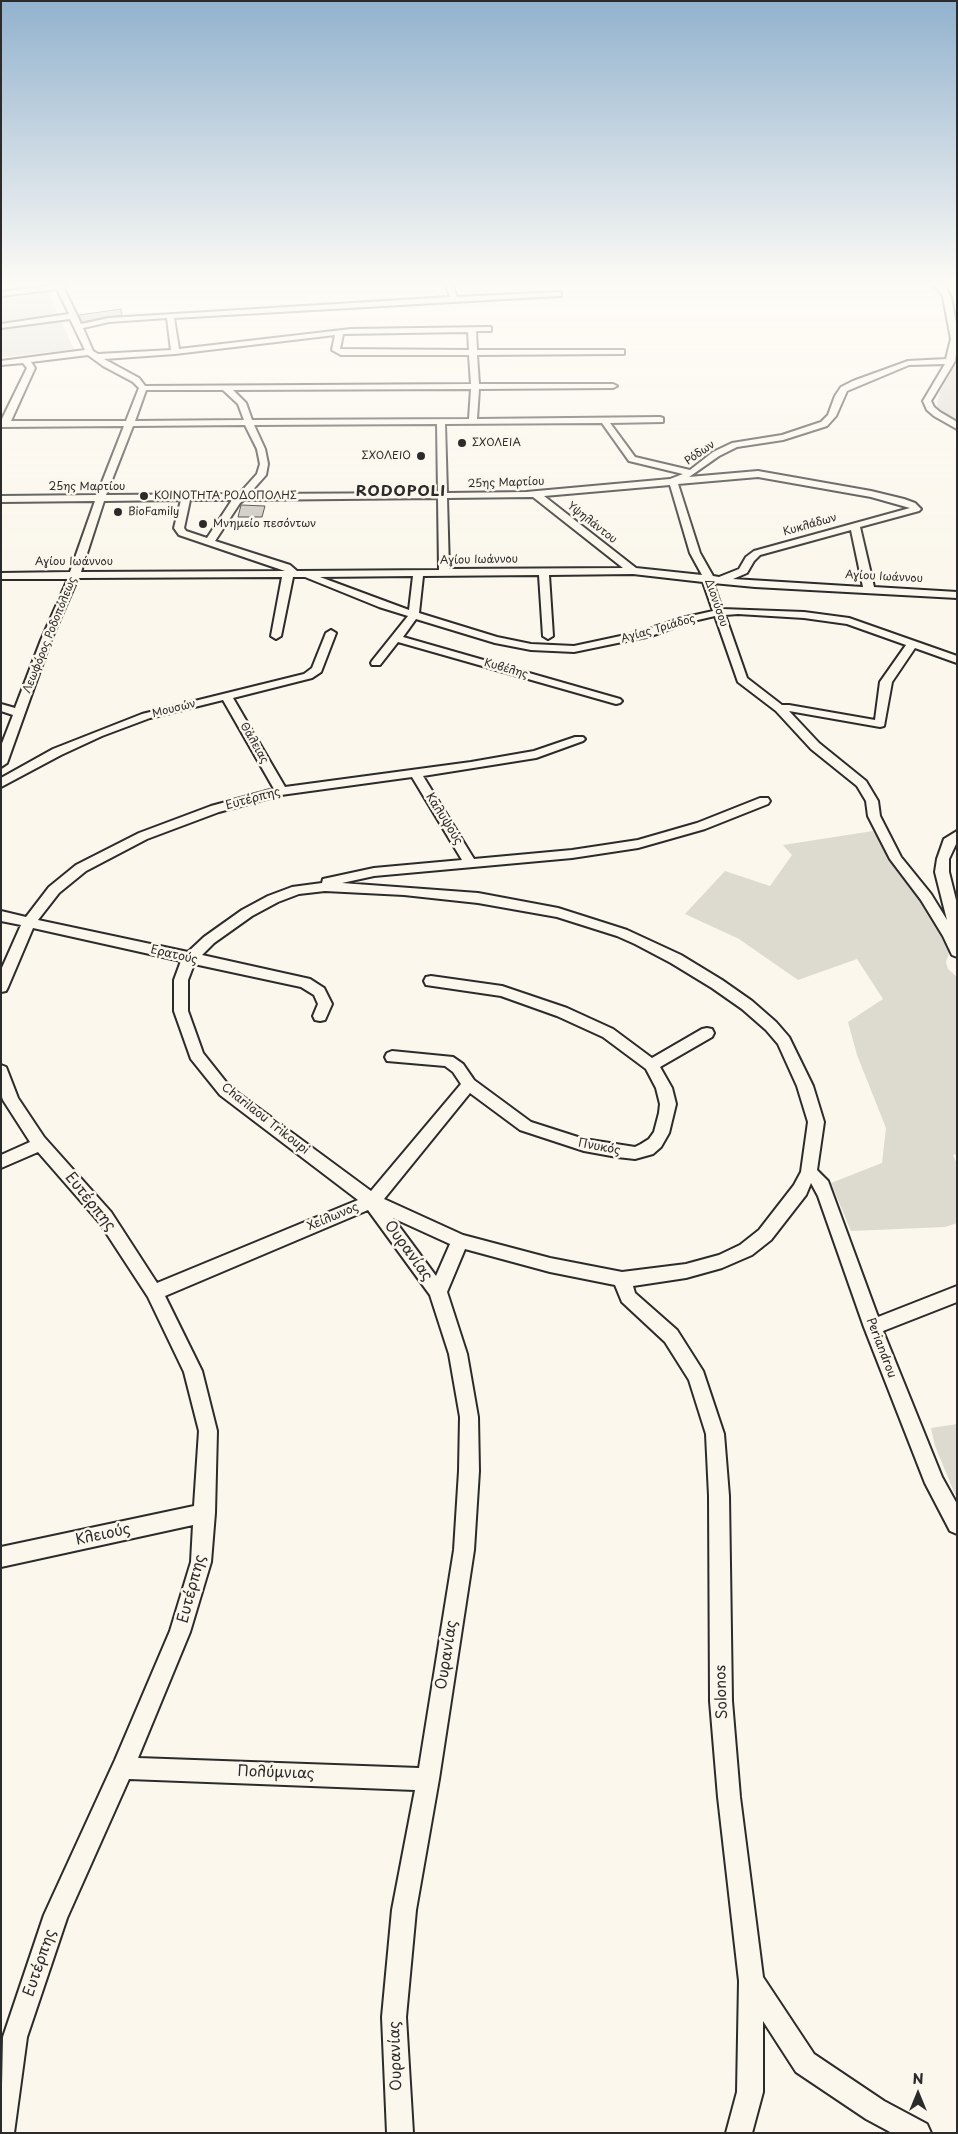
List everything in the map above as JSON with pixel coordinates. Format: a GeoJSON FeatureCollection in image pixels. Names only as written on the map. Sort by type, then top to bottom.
{"type":"FeatureCollection","features":[{"type":"Feature","properties":{"kind":"street"},"geometry":{"type":"LineString","coordinates":[[24,382],[3,424],[660,420]]}},
{"type":"Feature","properties":{"kind":"street"},"geometry":{"type":"LineString","coordinates":[[137,382],[143,388],[613,386]]}},
{"type":"Feature","properties":{"kind":"street"},"geometry":{"type":"LineString","coordinates":[[473,422],[475,382]]}},
{"type":"Feature","properties":{"kind":"street","name":"Ρόδων"},"geometry":{"type":"LineString","coordinates":[[673,481],[692,473],[716,454],[734,445],[783,437],[824,424],[832,416],[839,396],[844,389],[860,382]]}},
{"type":"Feature","properties":{"kind":"street"},"geometry":{"type":"LineString","coordinates":[[939,382],[927,401],[930,408],[937,414],[957,426]]}},
{"type":"Feature","properties":{"kind":"street","name":"Λεωφόρος Ροδοπόλεως"},"geometry":{"type":"LineString","coordinates":[[1,763],[46,640],[74,575],[143,388]]}},
{"type":"Feature","properties":{"kind":"street"},"geometry":{"type":"LineString","coordinates":[[209,543],[239,498],[243,496],[260,475],[264,464],[261,449],[242,403],[226,388]]}},
{"type":"Feature","properties":{"kind":"street"},"geometry":{"type":"LineString","coordinates":[[604,420],[632,460],[692,473]]}},
{"type":"Feature","properties":{"kind":"street"},"geometry":{"type":"LineString","coordinates":[[441,422],[444,573]]}},
{"type":"Feature","properties":{"kind":"street","name":"25ης Μαρτίου"},"geometry":{"type":"LineString","coordinates":[[1,499],[535,494],[673,481],[767,475],[871,494],[901,501],[912,505],[916,509]]}},
{"type":"Feature","properties":{"kind":"street","name":"Διονύσου"},"geometry":{"type":"LineString","coordinates":[[673,481],[695,553],[714,580],[708,582],[720,612],[742,680],[780,709],[815,746],[862,784],[872,801],[874,816],[888,845],[896,859],[926,897],[950,936],[957,952]]}},
{"type":"Feature","properties":{"kind":"street","name":"Υψηλάντου"},"geometry":{"type":"LineString","coordinates":[[535,494],[633,571]]}},
{"type":"Feature","properties":{"kind":"street","name":"Αγίας Τριάδος"},"geometry":{"type":"LineString","coordinates":[[186,498],[180,531],[182,533],[286,567],[297,574],[362,598],[494,640],[531,647],[574,649],[632,638],[686,620],[720,612],[758,612],[835,618],[913,643],[957,660]]}},
{"type":"Feature","properties":{"kind":"street","name":"Κυκλάδων"},"geometry":{"type":"LineString","coordinates":[[714,580],[743,571],[750,559],[757,553],[916,509]]}},
{"type":"Feature","properties":{"kind":"street"},"geometry":{"type":"LineString","coordinates":[[856,526],[869,589]]}},
{"type":"Feature","properties":{"kind":"street","name":"Αγίου Ιωάννου"},"geometry":{"type":"LineString","coordinates":[[1,576],[633,571],[714,580],[957,595]]}},
{"type":"Feature","properties":{"kind":"street"},"geometry":{"type":"LineString","coordinates":[[544,572],[548,636]]}},
{"type":"Feature","properties":{"kind":"street"},"geometry":{"type":"LineString","coordinates":[[376,663],[414,614],[418,573]]}},
{"type":"Feature","properties":{"kind":"street"},"geometry":{"type":"LineString","coordinates":[[276,636],[297,574]]}},
{"type":"Feature","properties":{"kind":"street","name":"Μουσών"},"geometry":{"type":"LineString","coordinates":[[2,780],[57,752],[146,716],[308,676],[318,670],[331,633]]}},
{"type":"Feature","properties":{"kind":"street","name":"Κυβέλης"},"geometry":{"type":"LineString","coordinates":[[396,638],[616,701]]}},
{"type":"Feature","properties":{"kind":"street"},"geometry":{"type":"LineString","coordinates":[[780,709],[789,708],[880,724],[886,682],[913,643]]}},
{"type":"Feature","properties":{"kind":"street","name":"Θάλειας"},"geometry":{"type":"LineString","coordinates":[[226,696],[281,791]]}},
{"type":"Feature","properties":{"kind":"street"},"geometry":{"type":"LineString","coordinates":[[1,707],[20,712]]}},
{"type":"Feature","properties":{"kind":"street","name":"Ευτέρπης"},"geometry":{"type":"LineString","coordinates":[[1,987],[29,922],[54,890],[81,868],[143,836],[215,809],[281,791],[416,774],[536,754],[578,739]]}},
{"type":"Feature","properties":{"kind":"street","name":"Καλυψούς"},"geometry":{"type":"LineString","coordinates":[[416,774],[472,864]]}},
{"type":"Feature","properties":{"kind":"street"},"geometry":{"type":"LineString","coordinates":[[305,888],[374,872],[572,854],[638,844],[701,826],[764,801]]}},
{"type":"Feature","properties":{"kind":"street"},"geometry":{"type":"LineString","coordinates":[[950,936],[956,928],[942,872],[943,859],[949,842],[957,835]]}},
{"type":"Feature","properties":{"kind":"street","name":"Charilaou Trikoupi"},"geometry":{"type":"LineString","coordinates":[[325,887],[404,891],[478,898],[532,907],[622,934],[676,959],[747,1005],[771,1026],[784,1041],[806,1086],[816,1122],[809,1172],[800,1190],[785,1212],[765,1235],[746,1250],[722,1261],[658,1276],[622,1279],[550,1265],[460,1241],[372,1201],[225,1091],[196,1055],[181,1011],[181,980],[189,959],[209,940],[247,913],[273,899],[305,888],[325,887]]}},
{"type":"Feature","properties":{"kind":"street","name":"Ερατούς"},"geometry":{"type":"LineString","coordinates":[[1,916],[189,959],[305,983],[320,992],[325,1004],[320,1016]]}},
{"type":"Feature","properties":{"kind":"street","name":"Πνυκός"},"geometry":{"type":"LineString","coordinates":[[392,1057],[448,1061],[458,1068],[469,1084],[526,1126],[584,1145],[616,1152],[635,1153],[655,1143],[667,1113],[667,1095],[651,1065],[608,1033],[562,1012],[502,991],[431,981]]}},
{"type":"Feature","properties":{"kind":"street"},"geometry":{"type":"LineString","coordinates":[[651,1065],[707,1033]]}},
{"type":"Feature","properties":{"kind":"street","name":"Ευτέρπης"},"geometry":{"type":"LineString","coordinates":[[1,1071],[11,1100],[41,1144],[105,1217],[154,1292],[193,1371],[208,1431],[201,1562],[180,1632],[123,1768],[56,1914],[15,2037],[1,2133]]}},
{"type":"Feature","properties":{"kind":"street","name":"Χείλωνος"},"geometry":{"type":"LineString","coordinates":[[154,1292],[372,1201],[469,1084]]}},
{"type":"Feature","properties":{"kind":"street"},"geometry":{"type":"LineString","coordinates":[[1,1162],[41,1144]]}},
{"type":"Feature","properties":{"kind":"street","name":"Periandrou"},"geometry":{"type":"LineString","coordinates":[[809,1172],[820,1181],[873,1327],[935,1482],[957,1524]]}},
{"type":"Feature","properties":{"kind":"street","name":"Ουρανίας"},"geometry":{"type":"LineString","coordinates":[[372,1201],[438,1292],[458,1354],[469,1417],[469,1471],[464,1550],[428,1779],[404,1910],[394,2017],[400,2133]]}},
{"type":"Feature","properties":{"kind":"street"},"geometry":{"type":"LineString","coordinates":[[438,1292],[460,1241]]}},
{"type":"Feature","properties":{"kind":"street","name":"Solonos"},"geometry":{"type":"LineString","coordinates":[[622,1279],[628,1297],[671,1336],[697,1377],[715,1434],[719,1496],[721,1701],[729,1797],[751,1981],[750,2092],[739,2133]]}},
{"type":"Feature","properties":{"kind":"street"},"geometry":{"type":"LineString","coordinates":[[873,1327],[957,1294]]}},
{"type":"Feature","properties":{"kind":"street","name":"Κλειούς"},"geometry":{"type":"LineString","coordinates":[[1,1558],[205,1513]]}},
{"type":"Feature","properties":{"kind":"street","name":"Πολύμνιας"},"geometry":{"type":"LineString","coordinates":[[123,1768],[428,1779]]}},
{"type":"Feature","properties":{"kind":"street"},"geometry":{"type":"LineString","coordinates":[[751,1981],[805,2063],[875,2110],[918,2133]]}},
{"type":"Feature","properties":{"kind":"shaded area"},"geometry":{"type":"Polygon","coordinates":[[[946,382],[957,382],[957,423],[936,409],[940,391],[946,382]]]}},
{"type":"Feature","properties":{"kind":"shaded area"},"geometry":{"type":"Polygon","coordinates":[[[873,831],[891,861],[921,898],[941,930],[950,950],[946,962],[948,969],[957,977],[957,1154],[953,1155],[957,1164],[957,1223],[945,1227],[851,1231],[831,1183],[882,1163],[886,1128],[857,1055],[848,1022],[883,999],[857,959],[798,980],[739,939],[685,914],[725,871],[770,886],[792,855],[783,845],[873,831]]]}},
{"type":"Feature","properties":{"kind":"shaded area"},"geometry":{"type":"Polygon","coordinates":[[[957,1424],[957,1499],[935,1446],[931,1428],[957,1424]]]}},
{"type":"Feature","properties":{"kind":"building"},"geometry":{"type":"Polygon","coordinates":[[[241,505],[265,506],[262,517],[238,517],[241,505]]]}},
{"type":"Feature","properties":{"kind":"place","name":"ΣΧΟΛΕΙΑ"},"geometry":{"type":"Point","coordinates":[462,443]}},
{"type":"Feature","properties":{"kind":"place","name":"ΣΧΟΛΕΙΟ"},"geometry":{"type":"Point","coordinates":[421,456]}},
{"type":"Feature","properties":{"kind":"place","name":"ΚΟΙΝΟΤΗΤΑ ΡΟΔΟΠΟΛΗΣ"},"geometry":{"type":"Point","coordinates":[144,496]}},
{"type":"Feature","properties":{"kind":"place","name":"BioFamily"},"geometry":{"type":"Point","coordinates":[118,512]}},
{"type":"Feature","properties":{"kind":"place","name":"Μνημείο πεσόντων"},"geometry":{"type":"Point","coordinates":[203,524]}},
{"type":"Feature","properties":{"kind":"district","name":"RODOPOLI"},"geometry":{"type":"Point","coordinates":[401,492]}}]}
